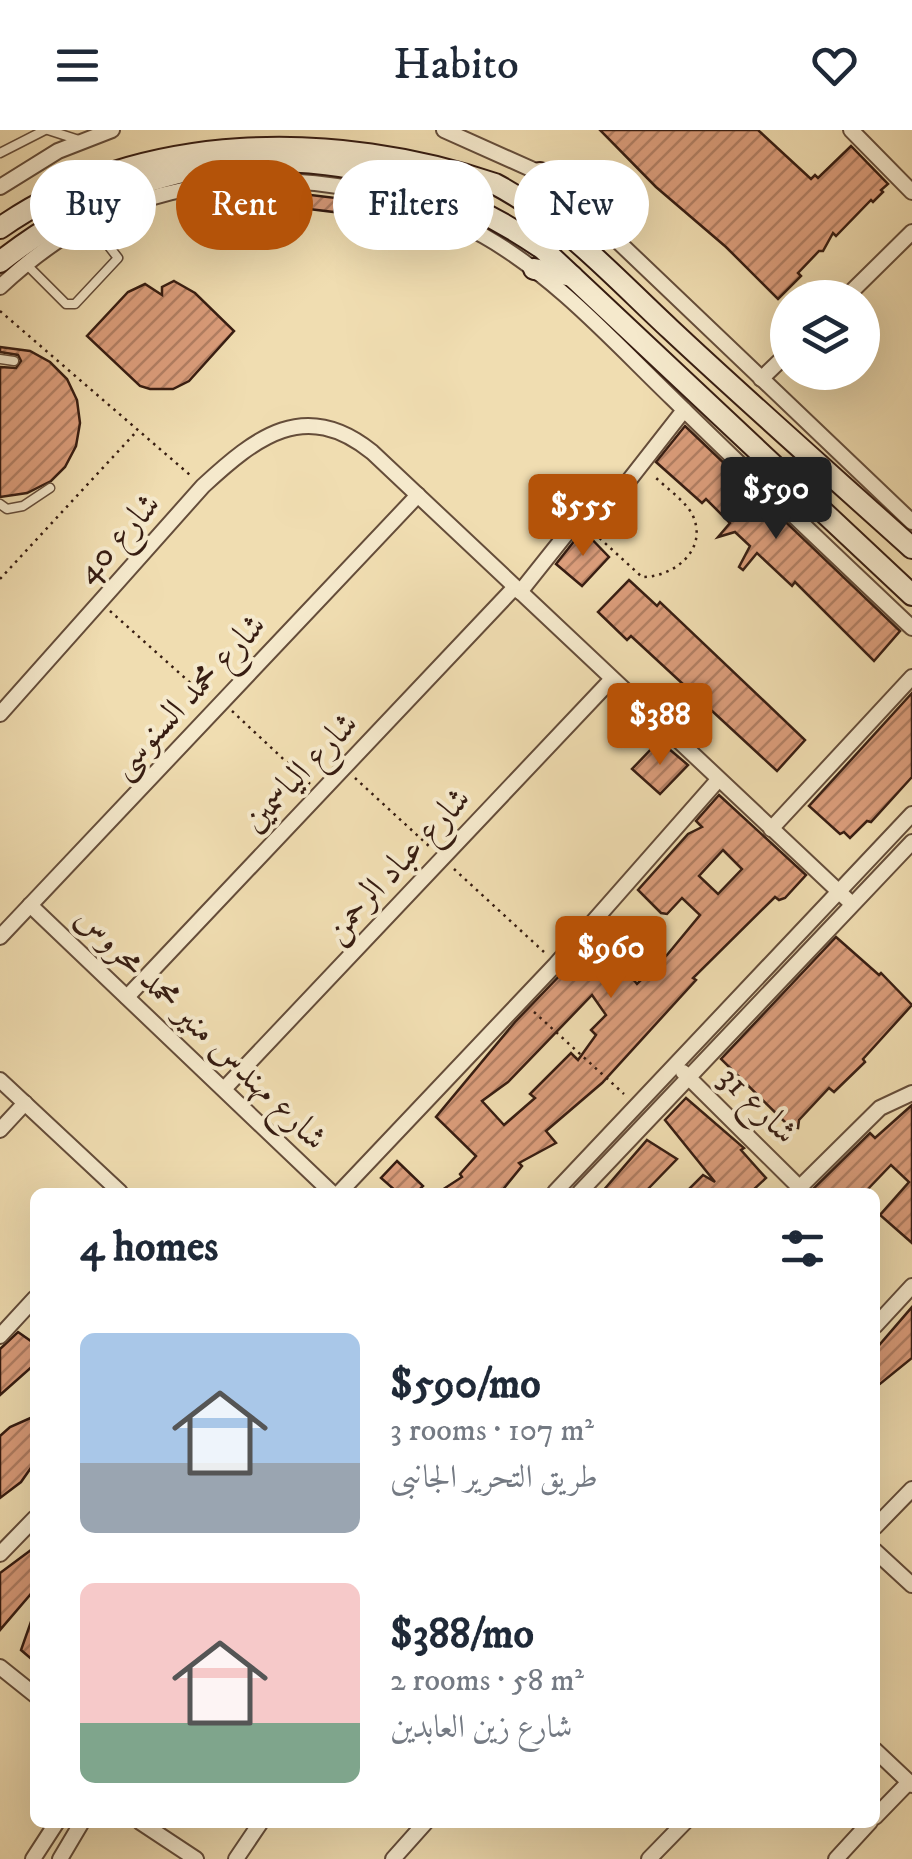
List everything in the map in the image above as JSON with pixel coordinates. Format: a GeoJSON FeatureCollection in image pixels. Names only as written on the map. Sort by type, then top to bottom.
{"type":"FeatureCollection","features":[{"type":"Feature","properties":{"kind":"street"},"geometry":{"type":"LineString","coordinates":[[0,187],[42,161],[112,130]]}},
{"type":"Feature","properties":{"kind":"street"},"geometry":{"type":"LineString","coordinates":[[444,130],[514,161]]}},
{"type":"Feature","properties":{"kind":"street"},"geometry":{"type":"LineString","coordinates":[[851,130],[912,192]]}},
{"type":"Feature","properties":{"kind":"street"},"geometry":{"type":"LineString","coordinates":[[0,228],[42,198],[121,159],[208,136],[266,132],[326,135],[420,155],[495,184],[514,197]]}},
{"type":"Feature","properties":{"kind":"street"},"geometry":{"type":"LineString","coordinates":[[0,262],[56,221],[116,191],[202,166],[286,160],[341,164],[444,192],[512,227],[574,277],[912,595]]}},
{"type":"Feature","properties":{"kind":"street"},"geometry":{"type":"LineString","coordinates":[[156,197],[190,188],[261,181],[316,184],[403,200],[484,236],[556,287],[912,628]]}},
{"type":"Feature","properties":{"kind":"street"},"geometry":{"type":"LineString","coordinates":[[863,280],[912,232]]}},
{"type":"Feature","properties":{"kind":"street"},"geometry":{"type":"LineString","coordinates":[[0,287],[47,250]]}},
{"type":"Feature","properties":{"kind":"street"},"geometry":{"type":"LineString","coordinates":[[586,250],[912,548]]}},
{"type":"Feature","properties":{"kind":"street"},"geometry":{"type":"LineString","coordinates":[[628,250],[912,522]]}},
{"type":"Feature","properties":{"kind":"street"},"geometry":{"type":"LineString","coordinates":[[534,269],[574,277]]}},
{"type":"Feature","properties":{"kind":"street"},"geometry":{"type":"LineString","coordinates":[[618,318],[635,311],[637,298]]}},
{"type":"Feature","properties":{"kind":"street"},"geometry":{"type":"LineString","coordinates":[[655,352],[659,338],[671,330]]}},
{"type":"Feature","properties":{"kind":"street"},"geometry":{"type":"LineString","coordinates":[[761,379],[770,370]]}},
{"type":"Feature","properties":{"kind":"street"},"geometry":{"type":"LineString","coordinates":[[578,518],[605,511],[684,410]]}},
{"type":"Feature","properties":{"kind":"street","name":"شارع 40"},"geometry":{"type":"LineString","coordinates":[[0,714],[203,486],[249,445],[273,432],[299,426],[325,427],[352,435],[418,495]]}},
{"type":"Feature","properties":{"kind":"street"},"geometry":{"type":"LineString","coordinates":[[418,495],[852,904]]}},
{"type":"Feature","properties":{"kind":"street","name":"شارع محمد السنوسى"},"geometry":{"type":"LineString","coordinates":[[0,936],[418,495]]}},
{"type":"Feature","properties":{"kind":"street","name":"شارع الياسمين"},"geometry":{"type":"LineString","coordinates":[[127,997],[318,792],[517,590],[578,518]]}},
{"type":"Feature","properties":{"kind":"street"},"geometry":{"type":"LineString","coordinates":[[771,829],[912,677]]}},
{"type":"Feature","properties":{"kind":"street","name":"شارع عباد الرحمن"},"geometry":{"type":"LineString","coordinates":[[224,1090],[612,679]]}},
{"type":"Feature","properties":{"kind":"street"},"geometry":{"type":"LineString","coordinates":[[344,1188],[521,1000],[718,780]]}},
{"type":"Feature","properties":{"kind":"street"},"geometry":{"type":"LineString","coordinates":[[559,1188],[912,814]]}},
{"type":"Feature","properties":{"kind":"street"},"geometry":{"type":"LineString","coordinates":[[584,1188],[912,842]]}},
{"type":"Feature","properties":{"kind":"street","name":"شارع مهندس منير محمد محروس"},"geometry":{"type":"LineString","coordinates":[[30,904],[327,1188]]}},
{"type":"Feature","properties":{"kind":"street","name":"شارع 31"},"geometry":{"type":"LineString","coordinates":[[675,1065],[795,1188]]}},
{"type":"Feature","properties":{"kind":"street"},"geometry":{"type":"LineString","coordinates":[[0,1080],[116,1188]]}},
{"type":"Feature","properties":{"kind":"street"},"geometry":{"type":"LineString","coordinates":[[799,1188],[880,1108],[912,1093]]}},
{"type":"Feature","properties":{"kind":"street"},"geometry":{"type":"LineString","coordinates":[[0,1130],[25,1103]]}},
{"type":"Feature","properties":{"kind":"street"},"geometry":{"type":"LineString","coordinates":[[880,1321],[912,1286]]}},
{"type":"Feature","properties":{"kind":"street"},"geometry":{"type":"LineString","coordinates":[[0,1336],[30,1303]]}},
{"type":"Feature","properties":{"kind":"street"},"geometry":{"type":"LineString","coordinates":[[880,1522],[912,1489]]}},
{"type":"Feature","properties":{"kind":"street"},"geometry":{"type":"LineString","coordinates":[[0,1554],[30,1523]]}},
{"type":"Feature","properties":{"kind":"street"},"geometry":{"type":"LineString","coordinates":[[880,1556],[912,1585]]}},
{"type":"Feature","properties":{"kind":"street"},"geometry":{"type":"LineString","coordinates":[[0,1666],[30,1691]]}},
{"type":"Feature","properties":{"kind":"street"},"geometry":{"type":"LineString","coordinates":[[880,1755],[910,1783],[880,1813]]}},
{"type":"Feature","properties":{"kind":"street"},"geometry":{"type":"LineString","coordinates":[[34,1859],[53,1828]]}},
{"type":"Feature","properties":{"kind":"street"},"geometry":{"type":"LineString","coordinates":[[60,1859],[78,1828]]}},
{"type":"Feature","properties":{"kind":"street"},"geometry":{"type":"LineString","coordinates":[[149,1828],[196,1859]]}},
{"type":"Feature","properties":{"kind":"street"},"geometry":{"type":"LineString","coordinates":[[236,1859],[257,1828]]}},
{"type":"Feature","properties":{"kind":"street"},"geometry":{"type":"LineString","coordinates":[[393,1859],[421,1828]]}},
{"type":"Feature","properties":{"kind":"street"},"geometry":{"type":"LineString","coordinates":[[649,1859],[679,1828]]}},
{"type":"Feature","properties":{"kind":"street"},"geometry":{"type":"LineString","coordinates":[[836,1859],[865,1828]]}},
{"type":"Feature","properties":{"kind":"lane"},"geometry":{"type":"LineString","coordinates":[[0,153],[47,130],[82,141]]}},
{"type":"Feature","properties":{"kind":"lane"},"geometry":{"type":"LineString","coordinates":[[26,264],[66,304],[75,304],[118,258],[112,250]]}},
{"type":"Feature","properties":{"kind":"lane"},"geometry":{"type":"LineString","coordinates":[[0,359],[14,361]]}},
{"type":"Feature","properties":{"kind":"lane"},"geometry":{"type":"LineString","coordinates":[[0,504],[7,509],[23,506],[50,488]]}},
{"type":"Feature","properties":{"kind":"path"},"geometry":{"type":"LineString","coordinates":[[0,311],[203,486]]}},
{"type":"Feature","properties":{"kind":"path"},"geometry":{"type":"LineString","coordinates":[[0,579],[137,431]]}},
{"type":"Feature","properties":{"kind":"path"},"geometry":{"type":"LineString","coordinates":[[578,518],[642,577],[658,576],[689,557],[698,535],[692,512],[642,464]]}},
{"type":"Feature","properties":{"kind":"path"},"geometry":{"type":"LineString","coordinates":[[0,570],[4,574]]}},
{"type":"Feature","properties":{"kind":"path"},"geometry":{"type":"LineString","coordinates":[[100,602],[318,792]]}},
{"type":"Feature","properties":{"kind":"path"},"geometry":{"type":"LineString","coordinates":[[521,1000],[636,1106]]}},
{"type":"Feature","properties":{"kind":"building"},"geometry":{"type":"Polygon","coordinates":[[[600,130],[758,130],[811,179],[815,175],[818,178],[851,146],[888,184],[836,236],[833,233],[823,251],[798,273],[801,276],[797,280],[770,280],[770,291],[649,180],[649,160],[629,160],[600,130]]]}},
{"type":"Feature","properties":{"kind":"building"},"geometry":{"type":"Polygon","coordinates":[[[313,195],[333,198],[333,212],[313,210],[313,195]]]}},
{"type":"Feature","properties":{"kind":"building"},"geometry":{"type":"Polygon","coordinates":[[[174,281],[195,293],[234,331],[189,381],[173,389],[150,389],[140,386],[87,336],[128,292],[145,284],[162,295],[162,287],[174,281]]]}},
{"type":"Feature","properties":{"kind":"building"},"geometry":{"type":"Polygon","coordinates":[[[0,347],[30,351],[50,362],[67,379],[77,400],[80,423],[76,446],[65,467],[51,481],[27,493],[0,497],[0,367],[16,368],[21,361],[18,355],[0,352],[0,347]]]}},
{"type":"Feature","properties":{"kind":"building"},"geometry":{"type":"Polygon","coordinates":[[[685,426],[900,631],[874,661],[795,582],[792,586],[757,553],[743,570],[739,567],[750,546],[735,532],[718,537],[730,523],[706,499],[702,503],[656,462],[685,426]]]}},
{"type":"Feature","properties":{"kind":"building"},"geometry":{"type":"Polygon","coordinates":[[[583,530],[609,557],[582,586],[556,564],[583,530]]]}},
{"type":"Feature","properties":{"kind":"building"},"geometry":{"type":"Polygon","coordinates":[[[629,580],[657,606],[660,602],[805,740],[777,771],[631,636],[627,640],[598,612],[629,580]]]}},
{"type":"Feature","properties":{"kind":"building"},"geometry":{"type":"Polygon","coordinates":[[[912,693],[912,777],[871,822],[867,821],[850,838],[844,832],[840,834],[809,806],[912,693]]]}},
{"type":"Feature","properties":{"kind":"building"},"geometry":{"type":"Polygon","coordinates":[[[662,743],[688,765],[660,794],[632,769],[655,745],[658,748],[662,743]]]}},
{"type":"Feature","properties":{"kind":"building"},"geometry":{"type":"Polygon","coordinates":[[[719,795],[806,875],[785,898],[775,897],[693,978],[696,980],[602,1083],[546,1131],[556,1143],[519,1163],[522,1166],[504,1188],[445,1188],[462,1177],[460,1174],[476,1156],[436,1117],[515,1022],[566,969],[575,978],[601,940],[637,984],[700,915],[682,898],[667,914],[661,913],[638,890],[688,834],[702,827],[696,821],[719,795]],[[723,850],[699,876],[718,894],[742,869],[723,850]],[[592,995],[508,1082],[482,1101],[504,1125],[535,1098],[530,1094],[571,1053],[578,1060],[596,1035],[591,1030],[606,1015],[592,995]]]}},
{"type":"Feature","properties":{"kind":"building"},"geometry":{"type":"Polygon","coordinates":[[[836,937],[881,973],[912,1005],[863,1059],[865,1062],[834,1092],[829,1088],[799,1120],[798,1128],[789,1126],[721,1059],[836,937]]]}},
{"type":"Feature","properties":{"kind":"building"},"geometry":{"type":"Polygon","coordinates":[[[686,1098],[744,1148],[741,1150],[766,1178],[755,1188],[690,1188],[703,1175],[715,1182],[665,1120],[686,1098]]]}},
{"type":"Feature","properties":{"kind":"building"},"geometry":{"type":"Polygon","coordinates":[[[912,1105],[912,1243],[880,1215],[909,1182],[891,1165],[869,1188],[814,1188],[870,1133],[875,1138],[912,1105]]]}},
{"type":"Feature","properties":{"kind":"building"},"geometry":{"type":"Polygon","coordinates":[[[647,1140],[677,1159],[649,1188],[605,1188],[647,1140]]]}},
{"type":"Feature","properties":{"kind":"building"},"geometry":{"type":"Polygon","coordinates":[[[397,1161],[423,1186],[392,1188],[381,1178],[397,1161]]]}},
{"type":"Feature","properties":{"kind":"building"},"geometry":{"type":"Polygon","coordinates":[[[912,1307],[912,1358],[880,1384],[880,1344],[912,1307]]]}},
{"type":"Feature","properties":{"kind":"building"},"geometry":{"type":"Polygon","coordinates":[[[18,1332],[30,1340],[30,1368],[0,1395],[0,1349],[18,1332]]]}},
{"type":"Feature","properties":{"kind":"building"},"geometry":{"type":"Polygon","coordinates":[[[30,1418],[30,1469],[21,1482],[0,1498],[0,1436],[30,1418]]]}},
{"type":"Feature","properties":{"kind":"building"},"geometry":{"type":"Polygon","coordinates":[[[30,1551],[30,1595],[0,1630],[0,1573],[30,1551]]]}},
{"type":"Feature","properties":{"kind":"building"},"geometry":{"type":"Polygon","coordinates":[[[30,1624],[30,1658],[21,1650],[30,1624]]]}}]}
